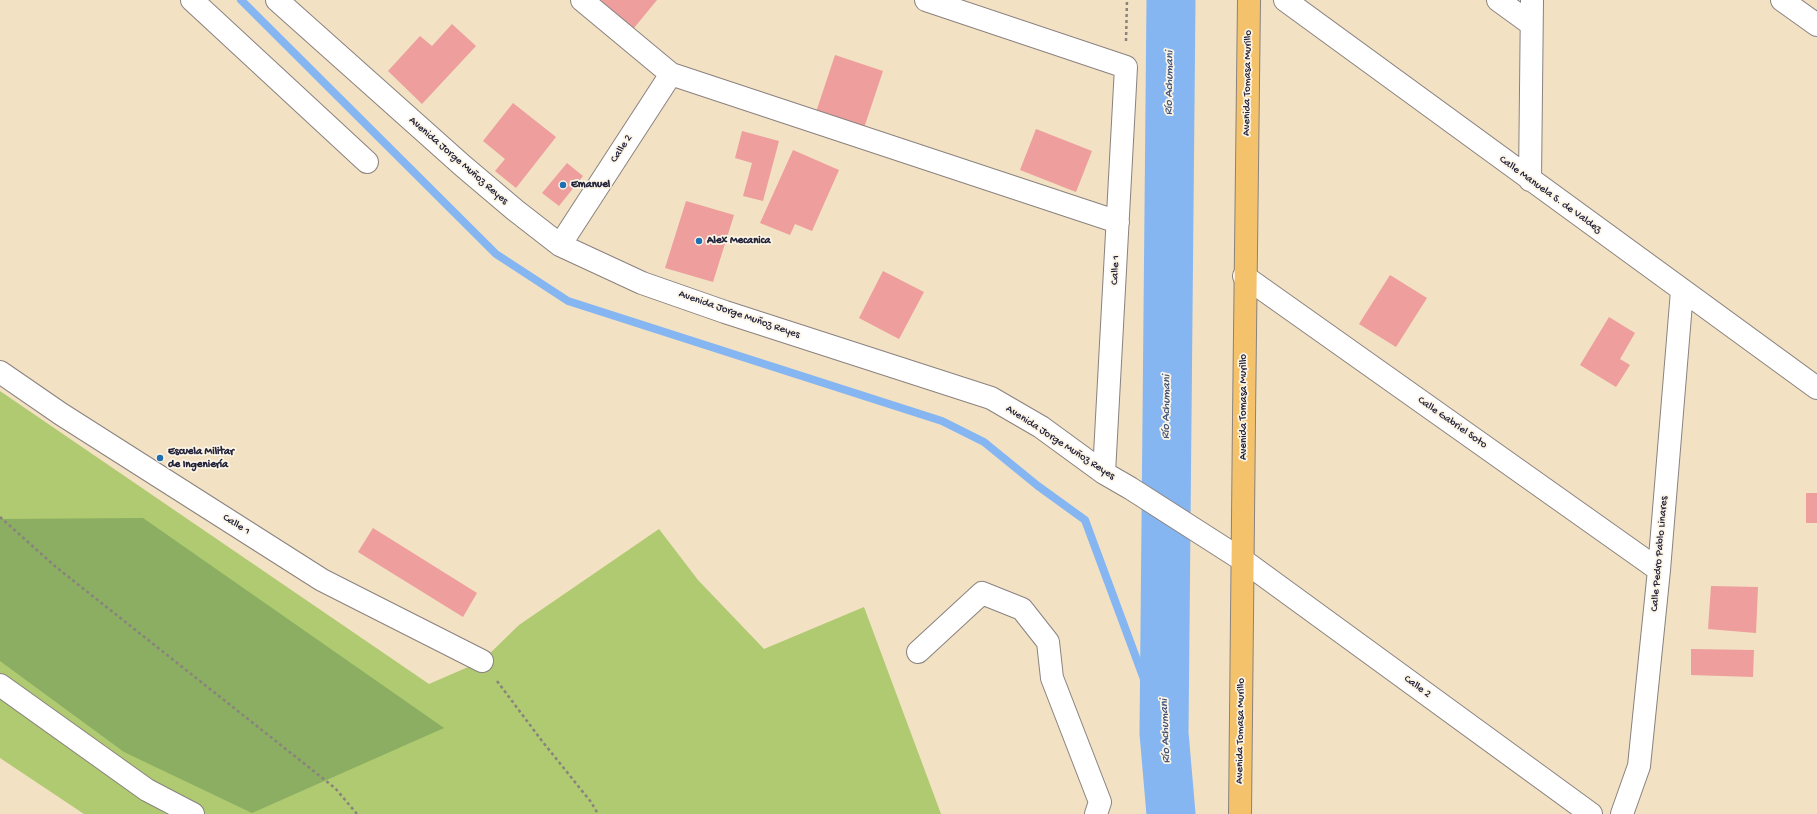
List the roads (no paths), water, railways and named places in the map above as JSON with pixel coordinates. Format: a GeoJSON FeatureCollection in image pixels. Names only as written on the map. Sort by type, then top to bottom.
{"type":"FeatureCollection","features":[{"type":"Feature","properties":{"kind":"main road","name":"Avenida Tomasa Murillo"},"geometry":{"type":"LineString","coordinates":[[1240,814],[1244,561],[1244,276],[1249,0]]}},
{"type":"Feature","properties":{"kind":"street"},"geometry":{"type":"LineString","coordinates":[[192,0],[367,162]]}},
{"type":"Feature","properties":{"kind":"street","name":"Avenida Jorge Muñoz Reyes"},"geometry":{"type":"LineString","coordinates":[[277,0],[463,166],[515,210],[560,244],[649,285],[725,312],[991,398],[1041,427],[1104,473],[1244,561]]}},
{"type":"Feature","properties":{"kind":"street"},"geometry":{"type":"LineString","coordinates":[[582,0],[671,74],[1118,222]]}},
{"type":"Feature","properties":{"kind":"street","name":"Calle 1"},"geometry":{"type":"LineString","coordinates":[[926,0],[1126,67],[1104,473]]}},
{"type":"Feature","properties":{"kind":"street","name":"Calle Manuela S. de Valdez"},"geometry":{"type":"LineString","coordinates":[[1285,0],[1817,388]]}},
{"type":"Feature","properties":{"kind":"street"},"geometry":{"type":"LineString","coordinates":[[1498,0],[1531,24]]}},
{"type":"Feature","properties":{"kind":"street"},"geometry":{"type":"LineString","coordinates":[[1530,180],[1532,0]]}},
{"type":"Feature","properties":{"kind":"street"},"geometry":{"type":"LineString","coordinates":[[1782,0],[1817,25]]}},
{"type":"Feature","properties":{"kind":"street","name":"Calle 2"},"geometry":{"type":"LineString","coordinates":[[560,244],[671,74]]}},
{"type":"Feature","properties":{"kind":"street","name":"Calle Gabriel Soto"},"geometry":{"type":"LineString","coordinates":[[1244,276],[1659,570]]}},
{"type":"Feature","properties":{"kind":"street","name":"Calle Pedro Pablo Linares"},"geometry":{"type":"LineString","coordinates":[[1622,814],[1639,766],[1659,570],[1682,291]]}},
{"type":"Feature","properties":{"kind":"street","name":"Calle 1"},"geometry":{"type":"LineString","coordinates":[[0,372],[61,414],[322,580],[482,661]]}},
{"type":"Feature","properties":{"kind":"street","name":"Calle 2"},"geometry":{"type":"LineString","coordinates":[[1244,561],[1591,814]]}},
{"type":"Feature","properties":{"kind":"street"},"geometry":{"type":"LineString","coordinates":[[918,652],[982,593],[1022,609],[1048,642],[1052,678],[1100,802],[1096,814]]}},
{"type":"Feature","properties":{"kind":"street"},"geometry":{"type":"LineString","coordinates":[[0,685],[147,790],[193,814]]}},
{"type":"Feature","properties":{"kind":"waterway"},"geometry":{"type":"LineString","coordinates":[[241,0],[496,254],[568,301],[942,421],[984,442],[1038,486],[1085,520],[1164,733]]}},
{"type":"Feature","properties":{"kind":"waterway","name":"Río Achumani"},"geometry":{"type":"LineString","coordinates":[[1171,0],[1164,733],[1171,814]]}},
{"type":"Feature","properties":{"kind":"place","name":"Emanuel"},"geometry":{"type":"Point","coordinates":[563,185]}},
{"type":"Feature","properties":{"kind":"place","name":"Alex Mecanica"},"geometry":{"type":"Point","coordinates":[699,241]}},
{"type":"Feature","properties":{"kind":"place","name":"Escuela Militar de Ingeniería"},"geometry":{"type":"Point","coordinates":[160,458]}}]}
